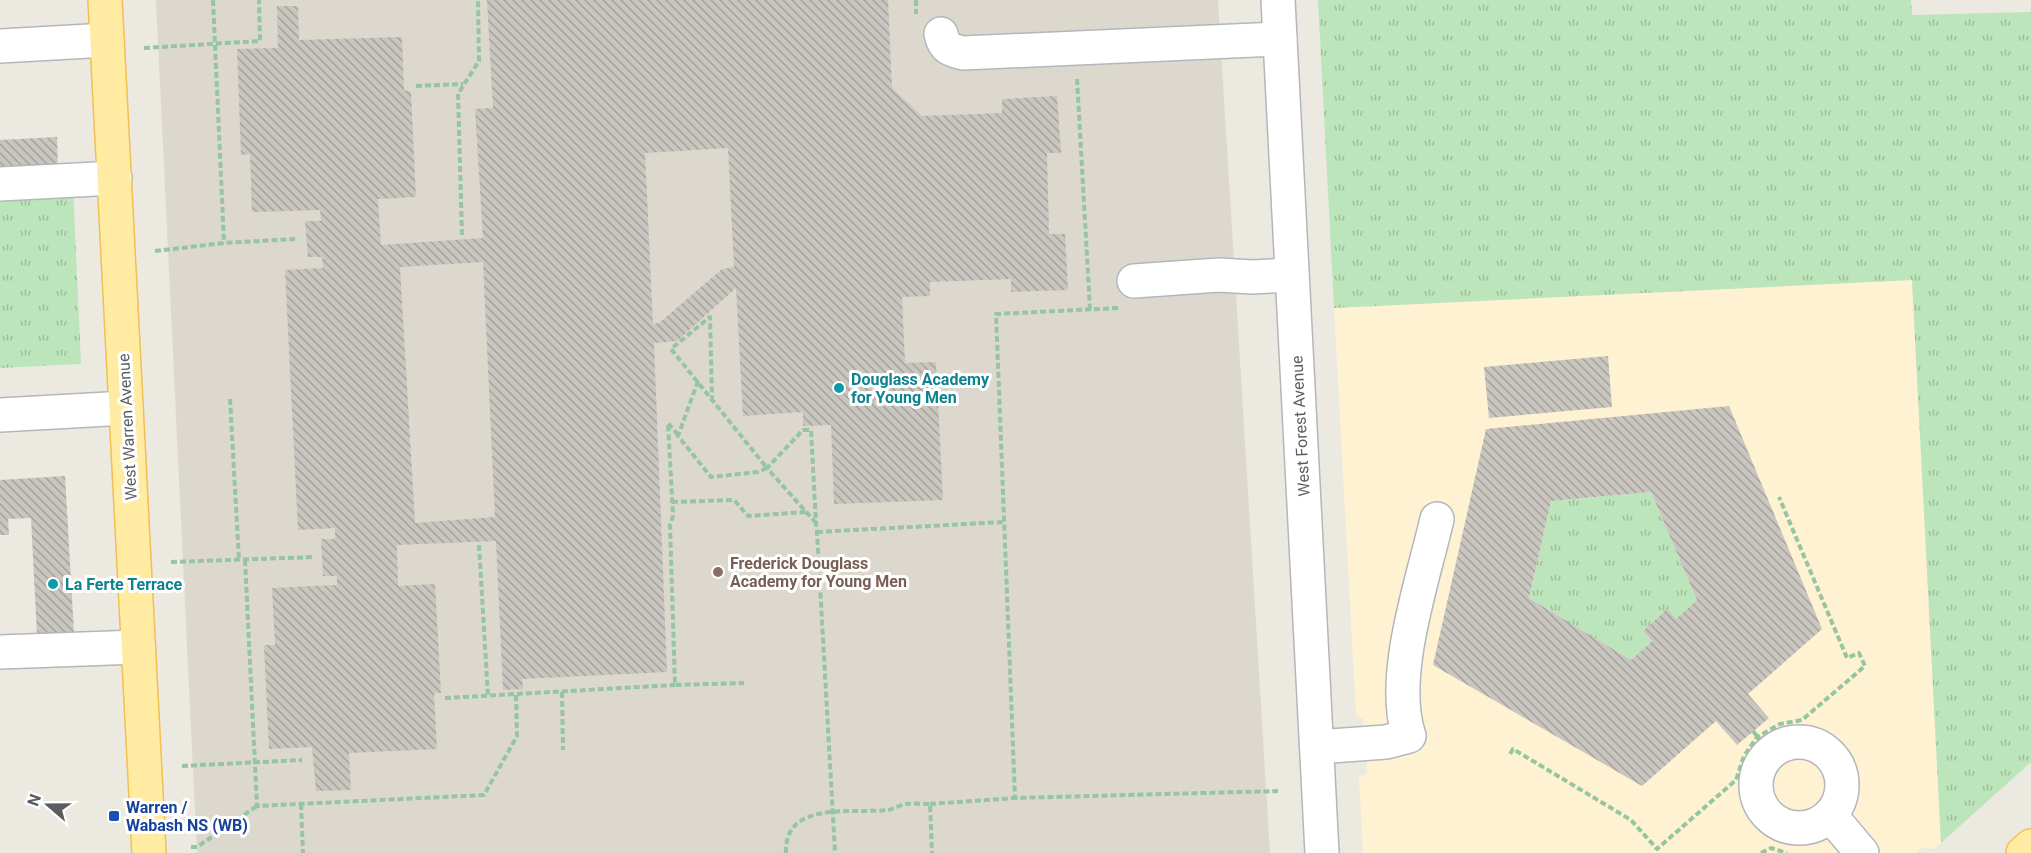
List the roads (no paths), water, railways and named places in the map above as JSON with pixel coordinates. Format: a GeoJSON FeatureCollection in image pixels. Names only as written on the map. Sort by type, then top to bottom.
{"type":"FeatureCollection","features":[{"type":"Feature","properties":{"kind":"main road","name":"West Warren Avenue"},"geometry":{"type":"LineString","coordinates":[[105,0],[149,853]]}},
{"type":"Feature","properties":{"kind":"main road"},"geometry":{"type":"LineString","coordinates":[[2023,853],[2031,846]]}},
{"type":"Feature","properties":{"kind":"street","name":"West Forest Avenue"},"geometry":{"type":"LineString","coordinates":[[1278,0],[1322,853]]}},
{"type":"Feature","properties":{"kind":"street"},"geometry":{"type":"LineString","coordinates":[[941,34],[943,44],[949,50],[963,53],[1280,39]]}},
{"type":"Feature","properties":{"kind":"street"},"geometry":{"type":"LineString","coordinates":[[0,46],[107,40]]}},
{"type":"Feature","properties":{"kind":"street"},"geometry":{"type":"LineString","coordinates":[[0,184],[115,178]]}},
{"type":"Feature","properties":{"kind":"street"},"geometry":{"type":"LineString","coordinates":[[1130,294],[1219,275],[1252,278],[1292,275]]}},
{"type":"Feature","properties":{"kind":"street"},"geometry":{"type":"LineString","coordinates":[[0,415],[126,408]]}},
{"type":"Feature","properties":{"kind":"street"},"geometry":{"type":"LineString","coordinates":[[1317,747],[1386,742],[1409,736],[1404,722],[1403,679],[1407,649],[1437,519]]}},
{"type":"Feature","properties":{"kind":"street"},"geometry":{"type":"LineString","coordinates":[[0,652],[138,647]]}},
{"type":"Feature","properties":{"kind":"street"},"geometry":{"type":"LineString","coordinates":[[1830,815],[1862,853]]}},
{"type":"Feature","properties":{"kind":"place","name":"Douglass Academy for Young Men"},"geometry":{"type":"Point","coordinates":[839,388]}},
{"type":"Feature","properties":{"kind":"place","name":"Frederick Douglass Academy for Young Men"},"geometry":{"type":"Point","coordinates":[718,572]}},
{"type":"Feature","properties":{"kind":"place","name":"La Ferte Terrace"},"geometry":{"type":"Point","coordinates":[53,584]}},
{"type":"Feature","properties":{"kind":"place","name":"Warren / Wabash NS (WB)"},"geometry":{"type":"Point","coordinates":[114,816]}}]}
